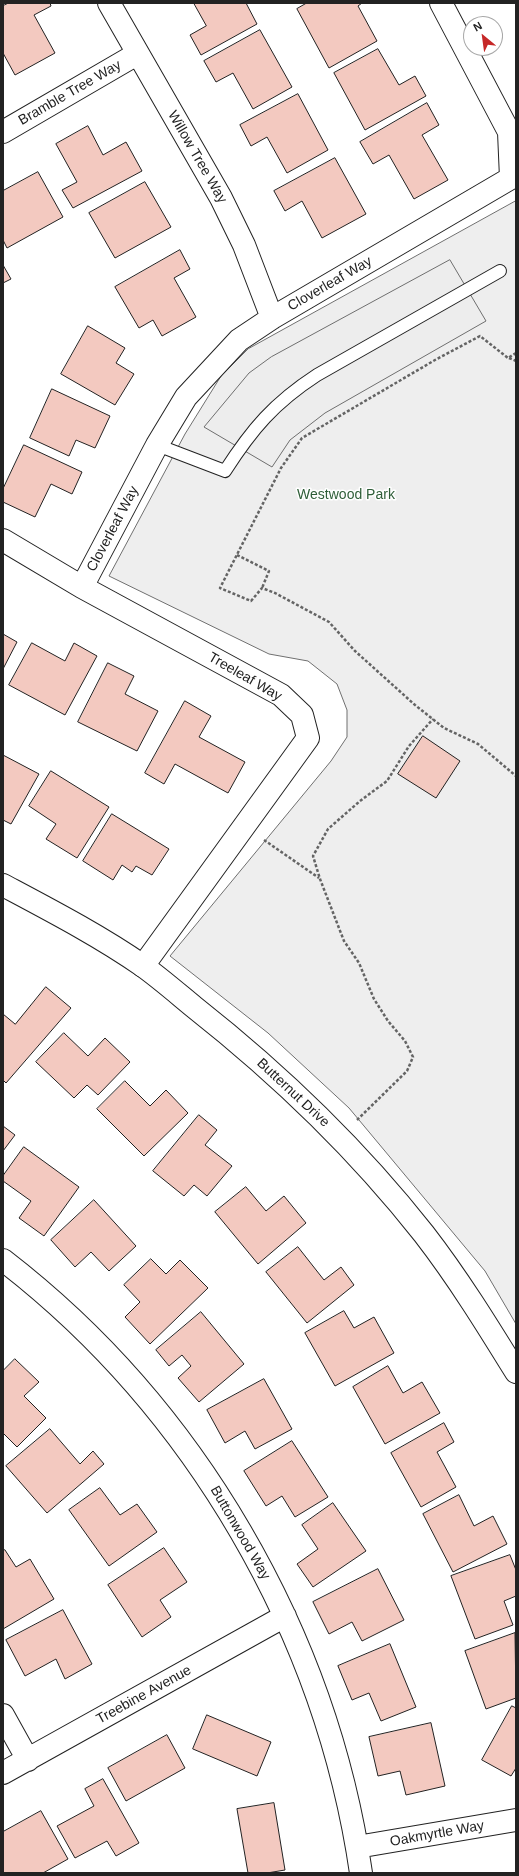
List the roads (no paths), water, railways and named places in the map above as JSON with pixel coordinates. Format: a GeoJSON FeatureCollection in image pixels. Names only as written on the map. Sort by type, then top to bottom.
{"type":"FeatureCollection","features":[{"type":"Feature","properties":{"kind":"street","name":"Willow Tree Way"},"geometry":{"type":"LineString","coordinates":[[109,3],[221,198],[244,245],[272,318]]}},
{"type":"Feature","properties":{"kind":"street","name":"Cloverleaf Way"},"geometry":{"type":"LineString","coordinates":[[82,587],[157,445],[186,397],[239,340],[272,318],[511,178],[509,132],[441,3]]}},
{"type":"Feature","properties":{"kind":"street","name":"Bramble Tree Way"},"geometry":{"type":"LineString","coordinates":[[3,132],[137,54]]}},
{"type":"Feature","properties":{"kind":"street","name":"Treeleaf Way"},"geometry":{"type":"LineString","coordinates":[[3,540],[82,587],[281,695],[302,715],[308,738],[143,966]]}},
{"type":"Feature","properties":{"kind":"street","name":"Butternut Drive"},"geometry":{"type":"LineString","coordinates":[[3,885],[48,909],[143,966],[241,1043],[322,1118],[367,1167],[424,1235],[476,1307],[516,1372]]}},
{"type":"Feature","properties":{"kind":"street","name":"Buttonwood Way"},"geometry":{"type":"LineString","coordinates":[[3,1260],[75,1320],[121,1368],[165,1418],[204,1472],[256,1558],[285,1616],[305,1663],[337,1756],[361,1873]]}},
{"type":"Feature","properties":{"kind":"street","name":"Treebine Avenue"},"geometry":{"type":"LineString","coordinates":[[3,1773],[285,1616]]}},
{"type":"Feature","properties":{"kind":"street"},"geometry":{"type":"LineString","coordinates":[[3,1715],[28,1760]]}},
{"type":"Feature","properties":{"kind":"street","name":"Oakmyrtle Way"},"geometry":{"type":"LineString","coordinates":[[357,1848],[516,1820]]}},
{"type":"Feature","properties":{"kind":"lane"},"geometry":{"type":"LineString","coordinates":[[157,445],[225,471],[246,438],[269,413],[294,390],[316,375],[500,271]]}},
{"type":"Feature","properties":{"kind":"park label","name":"Westwood Park"},"geometry":{"type":"Point","coordinates":[346,495]}}]}
